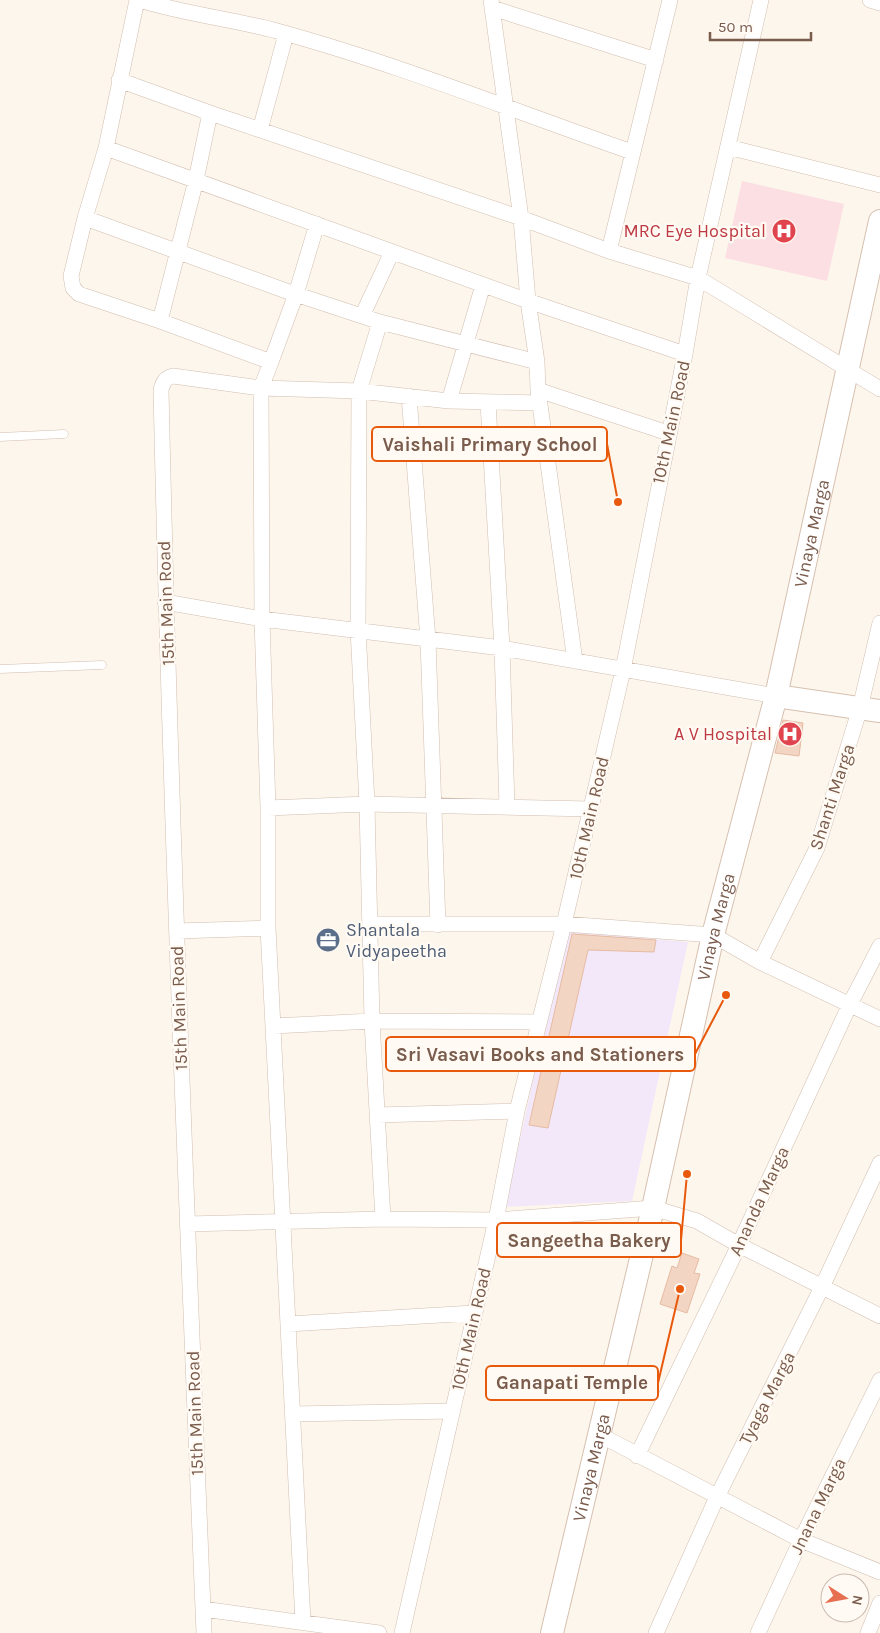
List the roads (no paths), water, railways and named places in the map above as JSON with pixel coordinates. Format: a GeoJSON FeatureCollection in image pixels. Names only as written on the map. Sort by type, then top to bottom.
{"type":"FeatureCollection","features":[{"type":"Feature","properties":{"kind":"street"},"geometry":{"type":"LineString","coordinates":[[271,362],[74,291],[71,276],[85,218],[106,148],[119,80],[139,0],[166,8],[286,34],[395,67],[632,152]]}},
{"type":"Feature","properties":{"kind":"street"},"geometry":{"type":"LineString","coordinates":[[609,251],[670,0]]}},
{"type":"Feature","properties":{"kind":"street","name":"10th Main Road"},"geometry":{"type":"LineString","coordinates":[[402,1633],[496,1220],[517,1111],[564,924],[623,670],[685,354],[698,278],[761,0]]}},
{"type":"Feature","properties":{"kind":"street"},"geometry":{"type":"LineString","coordinates":[[870,0],[880,3]]}},
{"type":"Feature","properties":{"kind":"street"},"geometry":{"type":"LineString","coordinates":[[575,661],[539,397],[537,362],[528,301],[521,218],[491,4],[656,60]]}},
{"type":"Feature","properties":{"kind":"street"},"geometry":{"type":"LineString","coordinates":[[260,130],[286,34]]}},
{"type":"Feature","properties":{"kind":"street"},"geometry":{"type":"LineString","coordinates":[[119,80],[210,113],[521,218],[609,251],[698,278],[880,389]]}},
{"type":"Feature","properties":{"kind":"street"},"geometry":{"type":"LineString","coordinates":[[160,321],[196,180],[210,113]]}},
{"type":"Feature","properties":{"kind":"street"},"geometry":{"type":"LineString","coordinates":[[728,147],[880,185]]}},
{"type":"Feature","properties":{"kind":"street"},"geometry":{"type":"LineString","coordinates":[[106,148],[483,285],[685,354]]}},
{"type":"Feature","properties":{"kind":"street"},"geometry":{"type":"LineString","coordinates":[[85,218],[296,294],[380,322],[537,362]]}},
{"type":"Feature","properties":{"kind":"street","name":"Vinaya Marga"},"geometry":{"type":"LineString","coordinates":[[552,1633],[653,1208],[714,934],[776,696],[880,221]]}},
{"type":"Feature","properties":{"kind":"street"},"geometry":{"type":"LineString","coordinates":[[303,1622],[268,928],[268,808],[262,619],[261,388],[296,294],[317,224]]}},
{"type":"Feature","properties":{"kind":"street"},"geometry":{"type":"LineString","coordinates":[[362,316],[392,252]]}},
{"type":"Feature","properties":{"kind":"street"},"geometry":{"type":"LineString","coordinates":[[449,401],[483,285]]}},
{"type":"Feature","properties":{"kind":"street"},"geometry":{"type":"LineString","coordinates":[[380,322],[360,391],[358,629],[367,804],[372,1021],[383,1220]]}},
{"type":"Feature","properties":{"kind":"street","name":"15th Main Road"},"geometry":{"type":"LineString","coordinates":[[204,1633],[176,930],[165,602],[161,390],[162,383],[166,378],[173,376],[261,388]]}},
{"type":"Feature","properties":{"kind":"street"},"geometry":{"type":"LineString","coordinates":[[261,388],[360,391],[449,401],[488,402],[539,397],[668,433]]}},
{"type":"Feature","properties":{"kind":"street"},"geometry":{"type":"LineString","coordinates":[[409,396],[428,640],[438,925]]}},
{"type":"Feature","properties":{"kind":"street"},"geometry":{"type":"LineString","coordinates":[[488,402],[502,648],[507,806]]}},
{"type":"Feature","properties":{"kind":"street"},"geometry":{"type":"LineString","coordinates":[[165,602],[262,619],[358,629],[428,640],[502,648],[776,696],[870,709]]}},
{"type":"Feature","properties":{"kind":"street","name":"Shanti Marga"},"geometry":{"type":"LineString","coordinates":[[760,962],[817,848],[870,709],[880,623]]}},
{"type":"Feature","properties":{"kind":"street"},"geometry":{"type":"LineString","coordinates":[[268,808],[367,804],[591,809]]}},
{"type":"Feature","properties":{"kind":"street"},"geometry":{"type":"LineString","coordinates":[[371,924],[564,924],[714,934],[760,962],[880,1019]]}},
{"type":"Feature","properties":{"kind":"street"},"geometry":{"type":"LineString","coordinates":[[176,930],[268,928]]}},
{"type":"Feature","properties":{"kind":"street","name":"Ananda Marga"},"geometry":{"type":"LineString","coordinates":[[637,1456],[739,1245],[850,1004],[880,946]]}},
{"type":"Feature","properties":{"kind":"street"},"geometry":{"type":"LineString","coordinates":[[273,1026],[372,1021],[538,1022]]}},
{"type":"Feature","properties":{"kind":"street"},"geometry":{"type":"LineString","coordinates":[[377,1115],[517,1111]]}},
{"type":"Feature","properties":{"kind":"street","name":"Tyaga Marga"},"geometry":{"type":"LineString","coordinates":[[656,1633],[717,1498],[822,1287],[880,1163]]}},
{"type":"Feature","properties":{"kind":"street"},"geometry":{"type":"LineString","coordinates":[[187,1224],[496,1220],[653,1208],[697,1221],[739,1245],[880,1316]]}},
{"type":"Feature","properties":{"kind":"street"},"geometry":{"type":"LineString","coordinates":[[288,1324],[474,1313]]}},
{"type":"Feature","properties":{"kind":"street","name":"Jnana Marga"},"geometry":{"type":"LineString","coordinates":[[758,1633],[800,1540],[880,1380]]}},
{"type":"Feature","properties":{"kind":"street"},"geometry":{"type":"LineString","coordinates":[[293,1414],[452,1412]]}},
{"type":"Feature","properties":{"kind":"street"},"geometry":{"type":"LineString","coordinates":[[598,1434],[800,1540],[880,1572]]}},
{"type":"Feature","properties":{"kind":"street"},"geometry":{"type":"LineString","coordinates":[[868,1633],[880,1603]]}},
{"type":"Feature","properties":{"kind":"street"},"geometry":{"type":"LineString","coordinates":[[203,1609],[379,1633]]}},
{"type":"Feature","properties":{"kind":"lane"},"geometry":{"type":"LineString","coordinates":[[0,437],[64,434]]}},
{"type":"Feature","properties":{"kind":"lane"},"geometry":{"type":"LineString","coordinates":[[0,669],[102,665]]}},
{"type":"Feature","properties":{"kind":"place","name":"MRC Eye Hospital"},"geometry":{"type":"Point","coordinates":[784,231]}},
{"type":"Feature","properties":{"kind":"place","name":"Vaishali Primary School"},"geometry":{"type":"Point","coordinates":[618,502]}},
{"type":"Feature","properties":{"kind":"place","name":"A V Hospital"},"geometry":{"type":"Point","coordinates":[790,734]}},
{"type":"Feature","properties":{"kind":"place","name":"Shantala Vidyapeetha"},"geometry":{"type":"Point","coordinates":[328,940]}},
{"type":"Feature","properties":{"kind":"place","name":"Sri Vasavi Books and Stationers"},"geometry":{"type":"Point","coordinates":[726,995]}},
{"type":"Feature","properties":{"kind":"place","name":"Sangeetha Bakery"},"geometry":{"type":"Point","coordinates":[687,1174]}},
{"type":"Feature","properties":{"kind":"place","name":"Ganapati Temple"},"geometry":{"type":"Point","coordinates":[680,1289]}}]}
